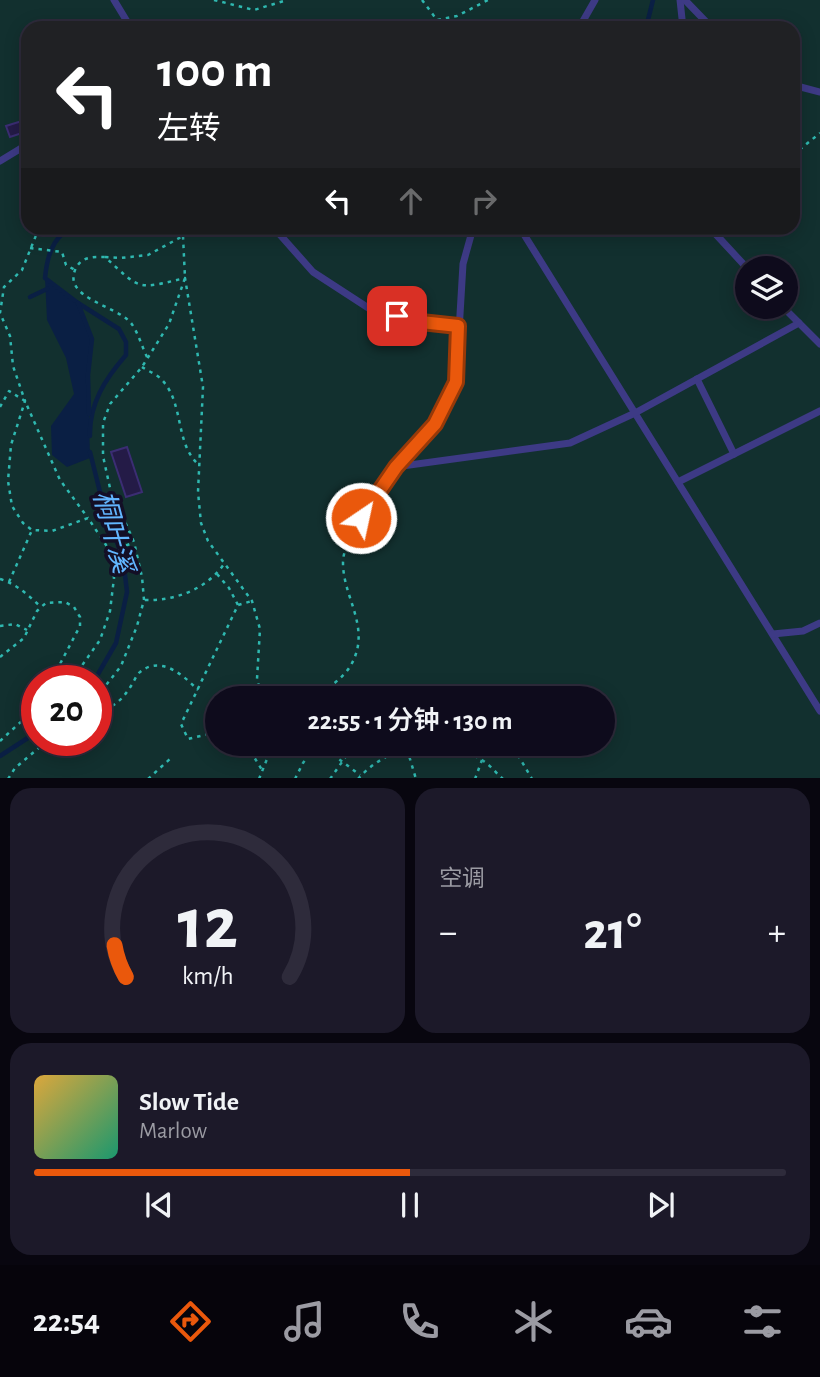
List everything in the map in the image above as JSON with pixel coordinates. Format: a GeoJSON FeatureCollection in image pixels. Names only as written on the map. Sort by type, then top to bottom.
{"type":"FeatureCollection","features":[{"type":"Feature","properties":{"kind":"lane"},"geometry":{"type":"LineString","coordinates":[[114,0],[127,21]]}},
{"type":"Feature","properties":{"kind":"lane"},"geometry":{"type":"LineString","coordinates":[[583,21],[595,0]]}},
{"type":"Feature","properties":{"kind":"lane"},"geometry":{"type":"LineString","coordinates":[[682,0],[683,21]]}},
{"type":"Feature","properties":{"kind":"lane"},"geometry":{"type":"LineString","coordinates":[[682,0],[704,21]]}},
{"type":"Feature","properties":{"kind":"lane"},"geometry":{"type":"LineString","coordinates":[[800,87],[820,92]]}},
{"type":"Feature","properties":{"kind":"lane"},"geometry":{"type":"LineString","coordinates":[[0,161],[21,148]]}},
{"type":"Feature","properties":{"kind":"lane"},"geometry":{"type":"LineString","coordinates":[[281,235],[313,272],[373,311],[421,322],[458,326]]}},
{"type":"Feature","properties":{"kind":"lane"},"geometry":{"type":"LineString","coordinates":[[361,518],[396,467],[435,424],[456,382],[463,264],[471,235]]}},
{"type":"Feature","properties":{"kind":"lane"},"geometry":{"type":"LineString","coordinates":[[524,235],[820,711]]}},
{"type":"Feature","properties":{"kind":"lane"},"geometry":{"type":"LineString","coordinates":[[716,235],[736,256]]}},
{"type":"Feature","properties":{"kind":"lane"},"geometry":{"type":"LineString","coordinates":[[795,319],[820,345]]}},
{"type":"Feature","properties":{"kind":"lane"},"geometry":{"type":"LineString","coordinates":[[396,467],[570,443],[635,413],[799,323]]}},
{"type":"Feature","properties":{"kind":"lane"},"geometry":{"type":"LineString","coordinates":[[697,379],[734,454]]}},
{"type":"Feature","properties":{"kind":"lane"},"geometry":{"type":"LineString","coordinates":[[678,482],[820,411]]}},
{"type":"Feature","properties":{"kind":"lane"},"geometry":{"type":"LineString","coordinates":[[773,634],[803,631],[820,623]]}},
{"type":"Feature","properties":{"kind":"path"},"geometry":{"type":"LineString","coordinates":[[214,0],[254,10],[287,0]]}},
{"type":"Feature","properties":{"kind":"path"},"geometry":{"type":"LineString","coordinates":[[422,0],[437,20],[457,16],[488,0]]}},
{"type":"Feature","properties":{"kind":"path"},"geometry":{"type":"LineString","coordinates":[[800,149],[820,133]]}},
{"type":"Feature","properties":{"kind":"path"},"geometry":{"type":"LineString","coordinates":[[36,235],[22,270],[4,287],[0,313],[10,336],[13,366],[25,401],[60,480],[110,551],[114,579],[110,611],[100,640],[82,665]]}},
{"type":"Feature","properties":{"kind":"path"},"geometry":{"type":"LineString","coordinates":[[147,357],[131,323],[113,309],[82,295],[74,283],[75,270],[80,261],[91,257],[148,255],[183,236],[185,278],[203,387],[198,492],[201,523],[208,541],[252,601],[260,629],[259,686]]}},
{"type":"Feature","properties":{"kind":"path"},"geometry":{"type":"LineString","coordinates":[[30,248],[62,252],[66,265],[75,270]]}},
{"type":"Feature","properties":{"kind":"path"},"geometry":{"type":"LineString","coordinates":[[104,257],[138,286],[185,278]]}},
{"type":"Feature","properties":{"kind":"path"},"geometry":{"type":"LineString","coordinates":[[112,678],[121,666],[144,600],[134,542],[110,488],[103,456],[103,423],[110,404],[142,368],[169,324],[185,278]]}},
{"type":"Feature","properties":{"kind":"path"},"geometry":{"type":"LineString","coordinates":[[142,368],[161,379],[176,402],[188,455],[199,466]]}},
{"type":"Feature","properties":{"kind":"path"},"geometry":{"type":"LineString","coordinates":[[0,407],[9,391],[25,401]]}},
{"type":"Feature","properties":{"kind":"path"},"geometry":{"type":"LineString","coordinates":[[25,401],[11,445],[8,481],[12,506],[23,523],[32,530],[52,531],[88,518]]}},
{"type":"Feature","properties":{"kind":"path"},"geometry":{"type":"LineString","coordinates":[[329,686],[351,665],[358,645],[358,621],[343,565],[344,549],[361,518]]}},
{"type":"Feature","properties":{"kind":"path"},"geometry":{"type":"LineString","coordinates":[[9,582],[32,530]]}},
{"type":"Feature","properties":{"kind":"path"},"geometry":{"type":"LineString","coordinates":[[110,551],[134,542]]}},
{"type":"Feature","properties":{"kind":"path"},"geometry":{"type":"LineString","coordinates":[[144,600],[175,597],[197,588],[217,574],[224,564]]}},
{"type":"Feature","properties":{"kind":"path"},"geometry":{"type":"LineString","coordinates":[[217,574],[238,605]]}},
{"type":"Feature","properties":{"kind":"path"},"geometry":{"type":"LineString","coordinates":[[0,579],[9,582],[41,607]]}},
{"type":"Feature","properties":{"kind":"path"},"geometry":{"type":"LineString","coordinates":[[0,657],[24,638],[41,607],[60,601],[74,607],[80,617],[80,626],[60,665]]}},
{"type":"Feature","properties":{"kind":"path"},"geometry":{"type":"LineString","coordinates":[[205,735],[188,739],[181,724],[238,605],[252,601]]}},
{"type":"Feature","properties":{"kind":"path"},"geometry":{"type":"LineString","coordinates":[[0,626],[15,624],[28,630]]}},
{"type":"Feature","properties":{"kind":"path"},"geometry":{"type":"LineString","coordinates":[[112,706],[119,702],[138,672],[149,668],[166,666],[182,674],[198,690]]}},
{"type":"Feature","properties":{"kind":"path"},"geometry":{"type":"LineString","coordinates":[[0,741],[21,722]]}},
{"type":"Feature","properties":{"kind":"path"},"geometry":{"type":"LineString","coordinates":[[9,778],[15,768],[29,756]]}},
{"type":"Feature","properties":{"kind":"path"},"geometry":{"type":"LineString","coordinates":[[253,756],[262,770]]}},
{"type":"Feature","properties":{"kind":"path"},"geometry":{"type":"LineString","coordinates":[[259,778],[270,756]]}},
{"type":"Feature","properties":{"kind":"path"},"geometry":{"type":"LineString","coordinates":[[296,778],[309,756]]}},
{"type":"Feature","properties":{"kind":"path"},"geometry":{"type":"LineString","coordinates":[[334,756],[359,777],[386,756]]}},
{"type":"Feature","properties":{"kind":"path"},"geometry":{"type":"LineString","coordinates":[[331,778],[346,756]]}},
{"type":"Feature","properties":{"kind":"path"},"geometry":{"type":"LineString","coordinates":[[409,756],[416,778]]}},
{"type":"Feature","properties":{"kind":"path"},"geometry":{"type":"LineString","coordinates":[[472,756],[482,760],[502,778]]}},
{"type":"Feature","properties":{"kind":"path"},"geometry":{"type":"LineString","coordinates":[[518,756],[531,778]]}},
{"type":"Feature","properties":{"kind":"path"},"geometry":{"type":"LineString","coordinates":[[149,778],[171,758]]}},
{"type":"Feature","properties":{"kind":"path"},"geometry":{"type":"LineString","coordinates":[[475,778],[482,760]]}},
{"type":"Feature","properties":{"kind":"green space"},"geometry":{"type":"Polygon","coordinates":[[[0,0],[820,0],[820,778],[0,778],[0,0]]]}},
{"type":"Feature","properties":{"kind":"water"},"geometry":{"type":"Polygon","coordinates":[[[45,278],[78,303],[92,339],[88,375],[90,458],[67,467],[52,455],[51,426],[74,394],[66,358],[47,320],[45,278]]]}},
{"type":"Feature","properties":{"kind":"building"},"geometry":{"type":"Polygon","coordinates":[[[21,121],[21,133],[10,137],[6,126],[21,121]]]}},
{"type":"Feature","properties":{"kind":"building"},"geometry":{"type":"Polygon","coordinates":[[[127,447],[142,492],[126,497],[111,452],[127,447]]]}},
{"type":"Feature","properties":{"kind":"waterway","name":"桐叶溪"},"geometry":{"type":"LineString","coordinates":[[648,21],[653,0]]}},
{"type":"Feature","properties":{"kind":"waterway","name":"桐叶溪"},"geometry":{"type":"LineString","coordinates":[[62,235],[52,249],[45,278],[119,329],[126,342],[126,355],[111,373],[95,403],[90,436]]}},
{"type":"Feature","properties":{"kind":"waterway","name":"桐叶溪"},"geometry":{"type":"LineString","coordinates":[[30,297],[47,289]]}},
{"type":"Feature","properties":{"kind":"waterway","name":"桐叶溪"},"geometry":{"type":"LineString","coordinates":[[78,303],[92,339],[88,375],[89,414]]}},
{"type":"Feature","properties":{"kind":"waterway","name":"桐叶溪"},"geometry":{"type":"LineString","coordinates":[[90,452],[105,512],[123,558],[127,592],[116,643],[103,665]]}},
{"type":"Feature","properties":{"kind":"waterway","name":"桐叶溪"},"geometry":{"type":"LineString","coordinates":[[0,756],[21,742]]}},
{"type":"Feature","properties":{"kind":"route"},"geometry":{"type":"LineString","coordinates":[[361,518],[396,467],[435,424],[456,382],[458,326],[397,316]]}}]}
